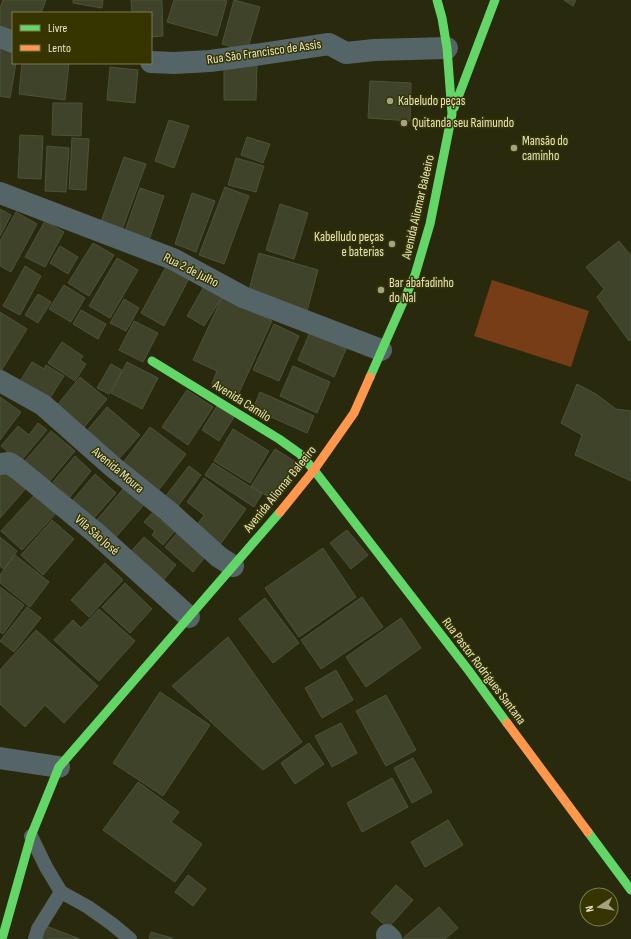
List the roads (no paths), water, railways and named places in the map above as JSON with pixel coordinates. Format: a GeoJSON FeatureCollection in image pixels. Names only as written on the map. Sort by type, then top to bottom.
{"type":"FeatureCollection","features":[{"type":"Feature","properties":{"kind":"main road","name":"Avenida Aliomar Baleeiro"},"geometry":{"type":"LineString","coordinates":[[2,939],[31,836],[59,767],[276,518],[314,470],[354,413],[415,274],[430,224],[452,114],[447,48],[442,18],[437,0]]}},
{"type":"Feature","properties":{"kind":"main road"},"geometry":{"type":"LineString","coordinates":[[452,114],[495,0]]}},
{"type":"Feature","properties":{"kind":"main road","name":"Avenida Camilo"},"geometry":{"type":"LineString","coordinates":[[152,361],[279,439],[300,454],[314,470]]}},
{"type":"Feature","properties":{"kind":"main road","name":"Rua Pastor Rodrigues Santana"},"geometry":{"type":"LineString","coordinates":[[314,470],[469,671],[631,890]]}},
{"type":"Feature","properties":{"kind":"street"},"geometry":{"type":"LineString","coordinates":[[0,37],[12,42]]}},
{"type":"Feature","properties":{"kind":"street","name":"Rua São Francisco de Assis"},"geometry":{"type":"LineString","coordinates":[[152,62],[174,63],[210,61],[254,56],[317,44],[328,44],[346,53],[382,50],[447,48]]}},
{"type":"Feature","properties":{"kind":"street","name":"Rua 2 de Julho"},"geometry":{"type":"LineString","coordinates":[[0,193],[173,259],[243,298],[381,350]]}},
{"type":"Feature","properties":{"kind":"street","name":"Avenida Moura"},"geometry":{"type":"LineString","coordinates":[[0,381],[43,405],[113,467],[168,511],[219,557],[233,566]]}},
{"type":"Feature","properties":{"kind":"street","name":"Vila São José"},"geometry":{"type":"LineString","coordinates":[[0,464],[9,463],[18,469],[97,534],[189,618]]}},
{"type":"Feature","properties":{"kind":"street"},"geometry":{"type":"LineString","coordinates":[[0,758],[59,767]]}},
{"type":"Feature","properties":{"kind":"lane"},"geometry":{"type":"LineString","coordinates":[[31,836],[46,867],[61,892],[88,907],[130,939]]}},
{"type":"Feature","properties":{"kind":"lane"},"geometry":{"type":"LineString","coordinates":[[35,939],[38,929],[61,892]]}},
{"type":"Feature","properties":{"kind":"place","name":"Kabeludo peças"},"geometry":{"type":"Point","coordinates":[390,101]}},
{"type":"Feature","properties":{"kind":"place","name":"Quitanda seu Raimundo"},"geometry":{"type":"Point","coordinates":[404,123]}},
{"type":"Feature","properties":{"kind":"place","name":"Mansão do caminho"},"geometry":{"type":"Point","coordinates":[514,148]}},
{"type":"Feature","properties":{"kind":"place","name":"Kabelludo peças e baterias"},"geometry":{"type":"Point","coordinates":[392,244]}},
{"type":"Feature","properties":{"kind":"place","name":"Bar abafadinho do Nal"},"geometry":{"type":"Point","coordinates":[381,290]}}]}
